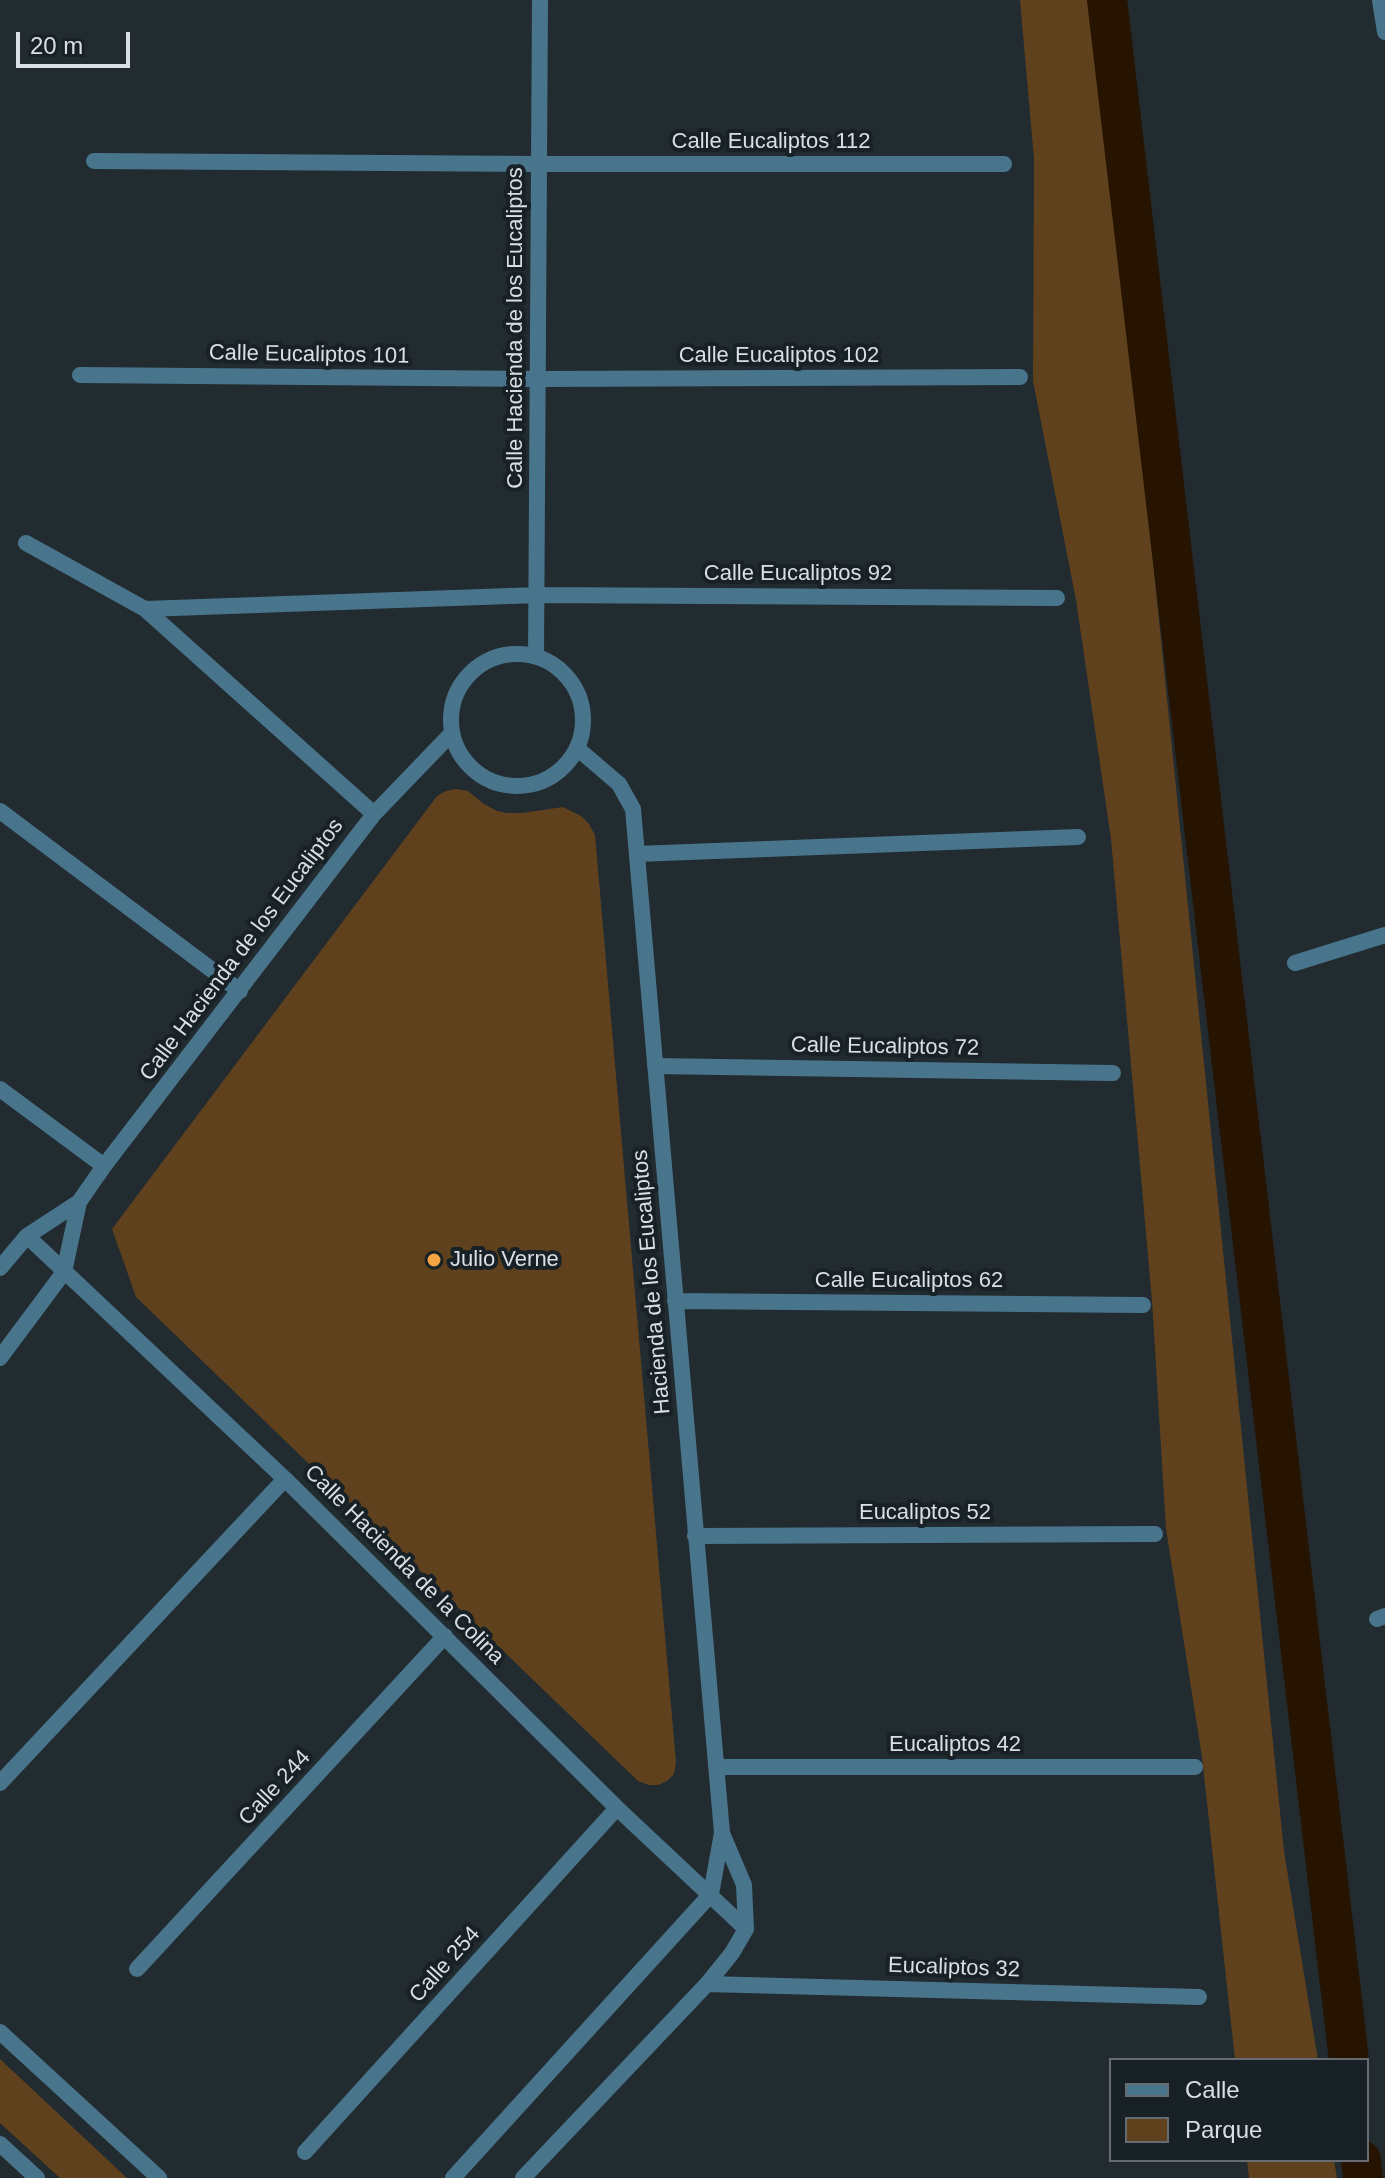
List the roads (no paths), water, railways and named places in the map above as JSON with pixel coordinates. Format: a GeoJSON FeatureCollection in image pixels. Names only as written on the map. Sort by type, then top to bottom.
{"type":"FeatureCollection","features":[{"type":"Feature","properties":{"kind":"street","name":"Calle Hacienda de los Eucaliptos"},"geometry":{"type":"LineString","coordinates":[[536,656],[540,0]]}},
{"type":"Feature","properties":{"kind":"street"},"geometry":{"type":"LineString","coordinates":[[1380,0],[1385,32]]}},
{"type":"Feature","properties":{"kind":"street","name":"Calle Eucaliptos 112"},"geometry":{"type":"LineString","coordinates":[[94,161],[1004,164]]}},
{"type":"Feature","properties":{"kind":"street","name":"Calle Eucaliptos 101"},"geometry":{"type":"LineString","coordinates":[[80,375],[538,379]]}},
{"type":"Feature","properties":{"kind":"street","name":"Calle Eucaliptos 102"},"geometry":{"type":"LineString","coordinates":[[538,379],[1020,377]]}},
{"type":"Feature","properties":{"kind":"street"},"geometry":{"type":"LineString","coordinates":[[26,543],[145,609],[374,814]]}},
{"type":"Feature","properties":{"kind":"street","name":"Calle Eucaliptos 92"},"geometry":{"type":"LineString","coordinates":[[145,609],[538,595],[1057,598]]}},
{"type":"Feature","properties":{"kind":"street"},"geometry":{"type":"LineString","coordinates":[[509,653],[536,656],[562,670],[579,693],[584,721],[578,749],[561,771],[536,784],[509,786],[483,778],[462,760],[451,734],[451,707],[462,681],[483,662],[509,653]]}},
{"type":"Feature","properties":{"kind":"street","name":"Calle Hacienda de los Eucaliptos"},"geometry":{"type":"LineString","coordinates":[[0,1268],[27,1236],[79,1202],[374,814],[451,734]]}},
{"type":"Feature","properties":{"kind":"street","name":"Hacienda de los Eucaliptos"},"geometry":{"type":"LineString","coordinates":[[578,749],[619,784],[633,809],[722,1833],[711,1894]]}},
{"type":"Feature","properties":{"kind":"street"},"geometry":{"type":"LineString","coordinates":[[0,811],[240,991]]}},
{"type":"Feature","properties":{"kind":"street"},"geometry":{"type":"LineString","coordinates":[[637,854],[1078,837]]}},
{"type":"Feature","properties":{"kind":"street"},"geometry":{"type":"LineString","coordinates":[[1295,963],[1385,935]]}},
{"type":"Feature","properties":{"kind":"street","name":"Calle Eucaliptos 72"},"geometry":{"type":"LineString","coordinates":[[655,1066],[1113,1073]]}},
{"type":"Feature","properties":{"kind":"street"},"geometry":{"type":"LineString","coordinates":[[0,1089],[104,1166]]}},
{"type":"Feature","properties":{"kind":"street","name":"Calle Hacienda de los Eucaliptos"},"geometry":{"type":"LineString","coordinates":[[0,1358],[64,1272],[79,1202]]}},
{"type":"Feature","properties":{"kind":"street","name":"Calle Hacienda de la Colina"},"geometry":{"type":"LineString","coordinates":[[27,1236],[285,1479],[617,1808],[746,1929]]}},
{"type":"Feature","properties":{"kind":"street","name":"Calle Eucaliptos 62"},"geometry":{"type":"LineString","coordinates":[[675,1301],[1143,1305]]}},
{"type":"Feature","properties":{"kind":"street"},"geometry":{"type":"LineString","coordinates":[[0,1783],[285,1479]]}},
{"type":"Feature","properties":{"kind":"street","name":"Eucaliptos 52"},"geometry":{"type":"LineString","coordinates":[[695,1536],[1155,1534]]}},
{"type":"Feature","properties":{"kind":"street","name":"Calle 244"},"geometry":{"type":"LineString","coordinates":[[137,1969],[445,1636]]}},
{"type":"Feature","properties":{"kind":"street","name":"Eucaliptos 42"},"geometry":{"type":"LineString","coordinates":[[716,1767],[1195,1767]]}},
{"type":"Feature","properties":{"kind":"street","name":"Calle 254"},"geometry":{"type":"LineString","coordinates":[[305,2152],[617,1808]]}},
{"type":"Feature","properties":{"kind":"street","name":"Hacienda de los Eucaliptos"},"geometry":{"type":"LineString","coordinates":[[722,1833],[744,1885],[746,1929]]}},
{"type":"Feature","properties":{"kind":"street"},"geometry":{"type":"LineString","coordinates":[[453,2178],[711,1894]]}},
{"type":"Feature","properties":{"kind":"street"},"geometry":{"type":"LineString","coordinates":[[523,2178],[707,1984],[732,1953],[746,1929]]}},
{"type":"Feature","properties":{"kind":"street","name":"Eucaliptos 32"},"geometry":{"type":"LineString","coordinates":[[707,1984],[1199,1997]]}},
{"type":"Feature","properties":{"kind":"street"},"geometry":{"type":"LineString","coordinates":[[0,2032],[159,2178]]}},
{"type":"Feature","properties":{"kind":"street"},"geometry":{"type":"LineString","coordinates":[[0,2144],[37,2178]]}},
{"type":"Feature","properties":{"kind":"waterway"},"geometry":{"type":"LineString","coordinates":[[1107,0],[1349,2058]]}},
{"type":"Feature","properties":{"kind":"waterway"},"geometry":{"type":"LineString","coordinates":[[1361,2162],[1363,2178]]}},
{"type":"Feature","properties":{"kind":"place","name":"Julio Verne"},"geometry":{"type":"Point","coordinates":[434,1260]}}]}
